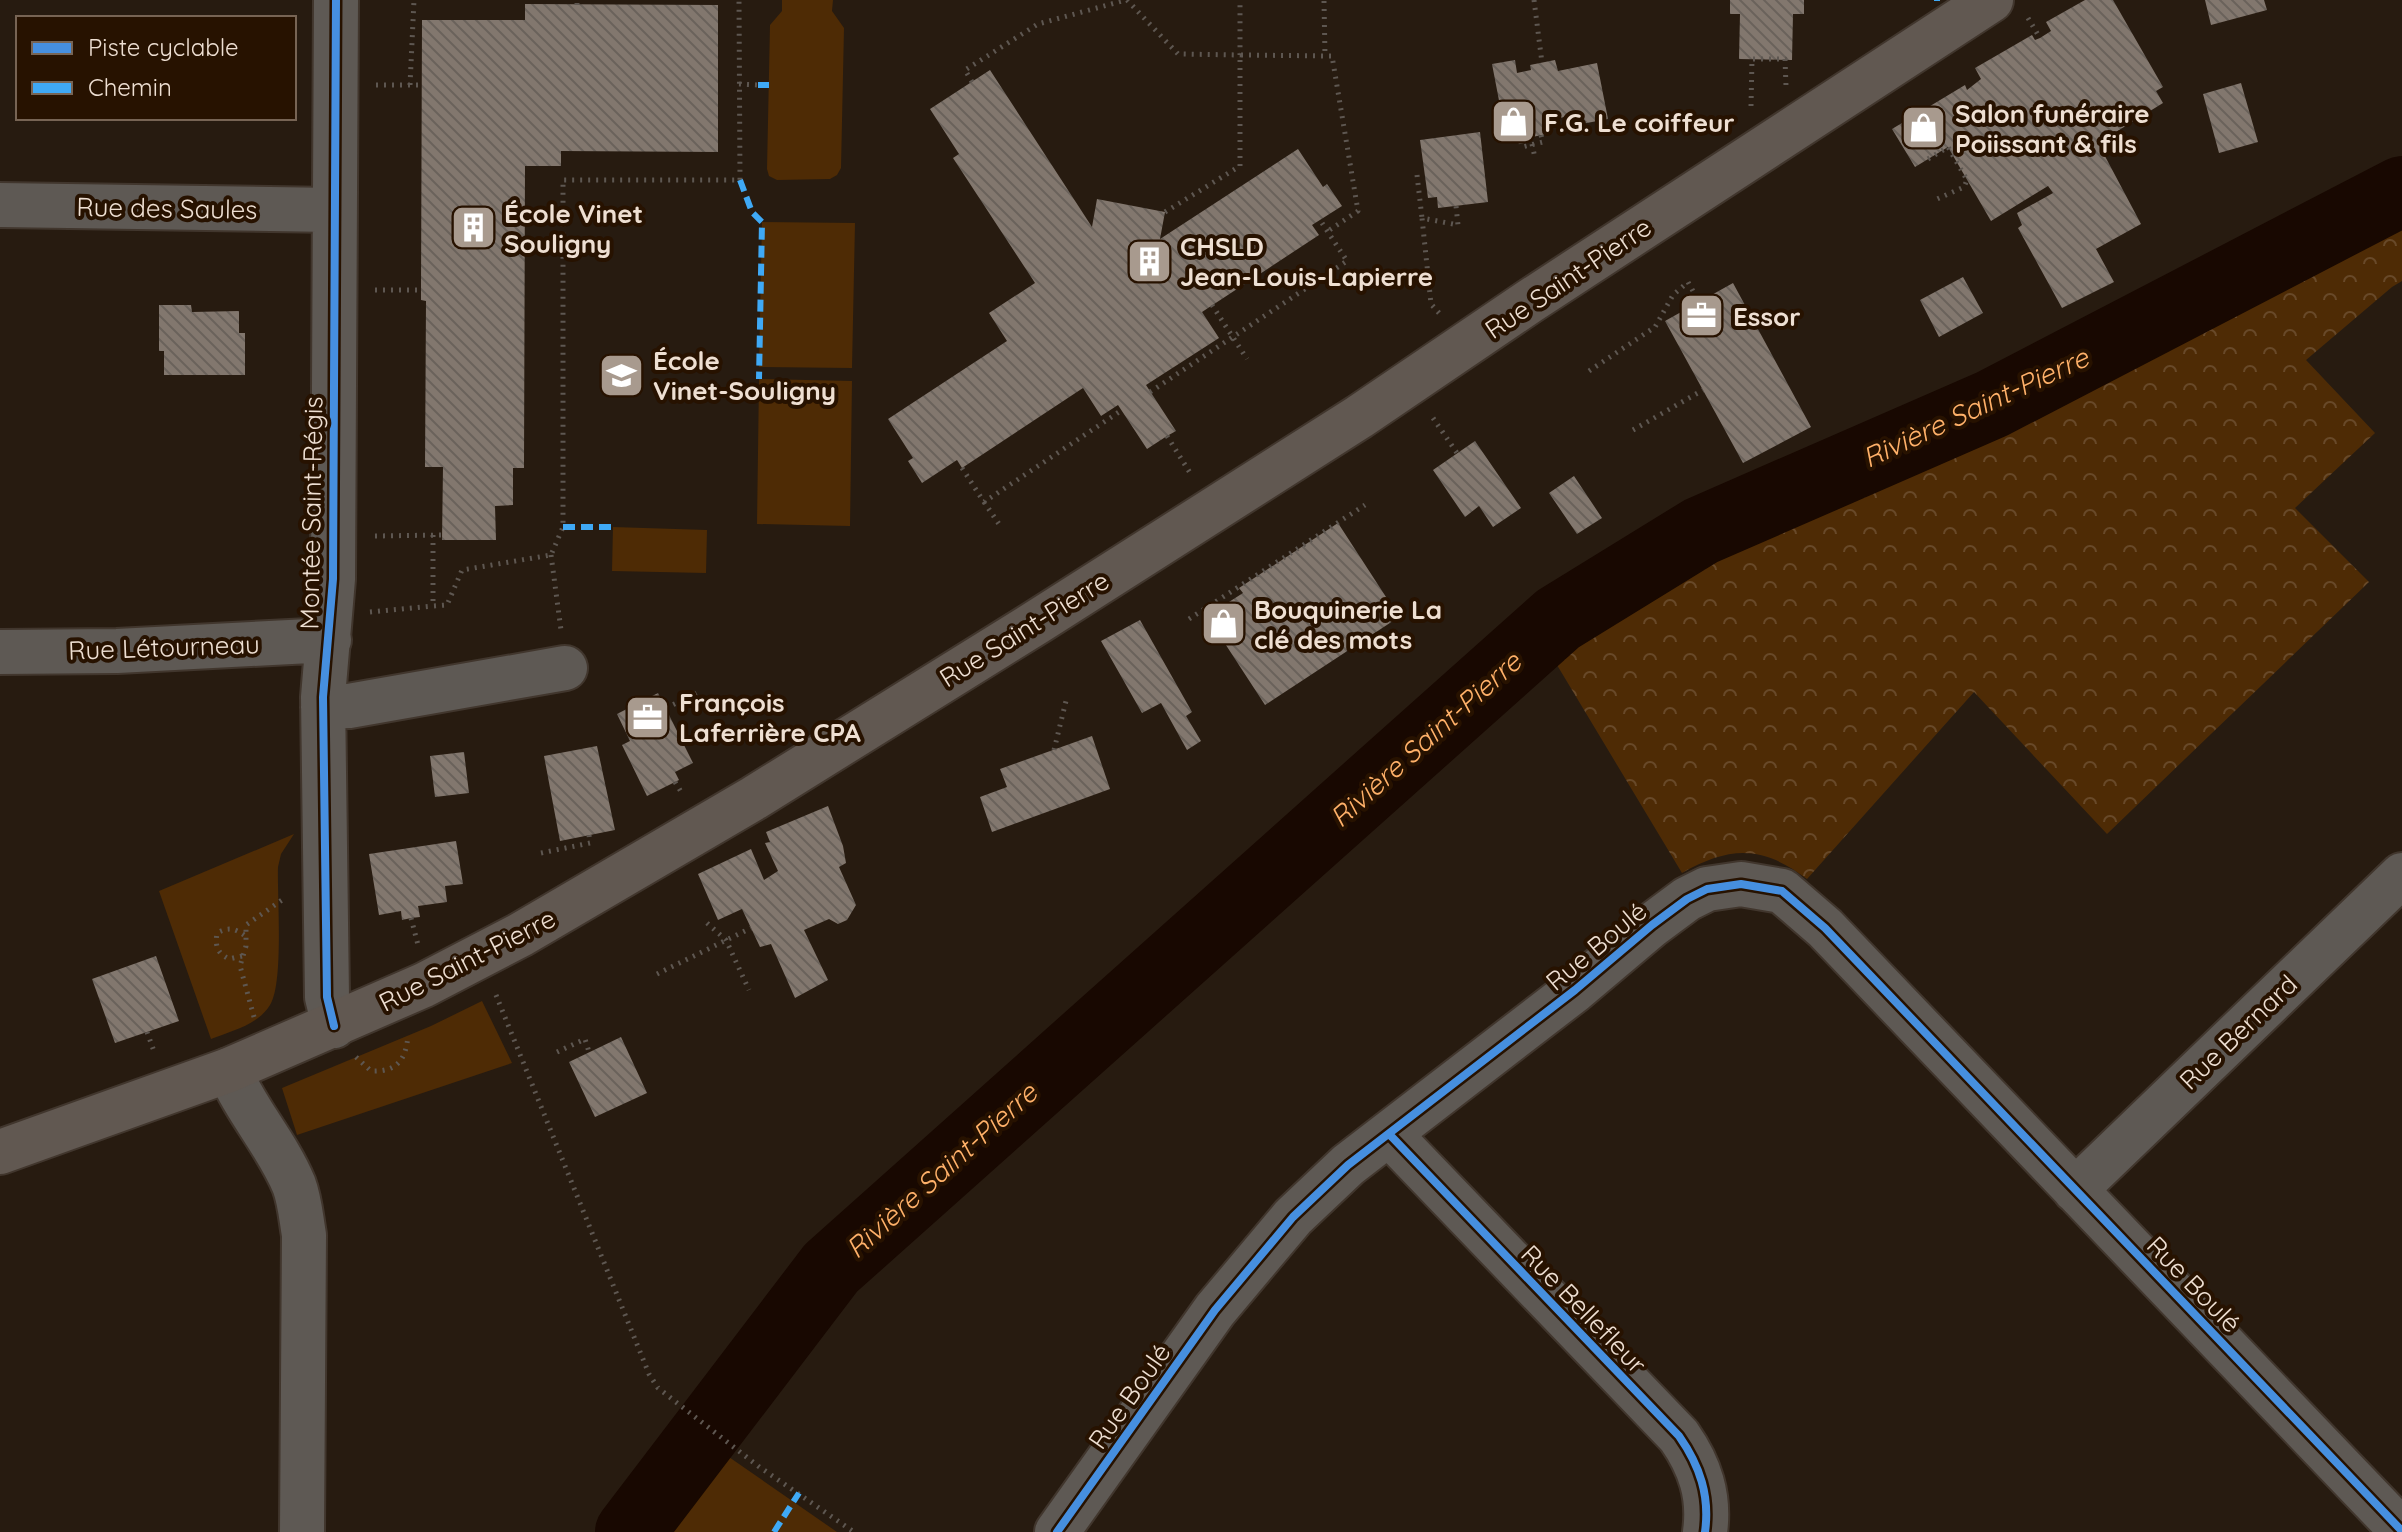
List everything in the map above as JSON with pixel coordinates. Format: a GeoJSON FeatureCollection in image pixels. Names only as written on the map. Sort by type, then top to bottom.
{"type":"FeatureCollection","features":[{"type":"Feature","properties":{"kind":"main road","name":"Rue Saint-Pierre"},"geometry":{"type":"LineString","coordinates":[[0,1152],[229,1070],[344,1039],[424,985],[520,935],[806,766],[1347,425],[1530,301],[2009,7]]}},
{"type":"Feature","properties":{"kind":"street","name":"Montée Saint-Régis"},"geometry":{"type":"LineString","coordinates":[[336,0],[333,579],[323,707],[327,997],[344,1039]]}},
{"type":"Feature","properties":{"kind":"street","name":"Rue des Saules"},"geometry":{"type":"LineString","coordinates":[[0,205],[334,210]]}},
{"type":"Feature","properties":{"kind":"street","name":"Rue Létourneau"},"geometry":{"type":"LineString","coordinates":[[0,652],[117,651],[329,640]]}},
{"type":"Feature","properties":{"kind":"street"},"geometry":{"type":"LineString","coordinates":[[323,707],[349,706],[565,668]]}},
{"type":"Feature","properties":{"kind":"street","name":"Rue Bernard"},"geometry":{"type":"LineString","coordinates":[[2075,1190],[2402,875]]}},
{"type":"Feature","properties":{"kind":"street","name":"Rue Boulé"},"geometry":{"type":"LineString","coordinates":[[1057,1532],[1215,1310],[1255,1259],[1335,1176],[1687,899],[1707,889],[1725,885],[1762,886],[1782,891],[1825,928],[2401,1530]]}},
{"type":"Feature","properties":{"kind":"street"},"geometry":{"type":"LineString","coordinates":[[229,1070],[240,1097],[293,1184],[299,1203],[304,1235],[302,1532]]}},
{"type":"Feature","properties":{"kind":"street","name":"Rue Bellefleur"},"geometry":{"type":"LineString","coordinates":[[1390,1135],[1679,1436],[1690,1452],[1703,1484],[1707,1502],[1705,1532]]}},
{"type":"Feature","properties":{"kind":"path"},"geometry":{"type":"LineString","coordinates":[[410,85],[414,0]]}},
{"type":"Feature","properties":{"kind":"path"},"geometry":{"type":"LineString","coordinates":[[560,620],[551,555],[563,527],[563,180],[740,180],[739,0]]}},
{"type":"Feature","properties":{"kind":"path"},"geometry":{"type":"LineString","coordinates":[[972,82],[965,70],[1038,24],[1126,0],[1178,54],[1332,56],[1358,211],[1328,231]]}},
{"type":"Feature","properties":{"kind":"path"},"geometry":{"type":"LineString","coordinates":[[1534,0],[1542,63]]}},
{"type":"Feature","properties":{"kind":"path"},"geometry":{"type":"LineString","coordinates":[[1165,212],[1240,166],[1240,1]]}},
{"type":"Feature","properties":{"kind":"path"},"geometry":{"type":"LineString","coordinates":[[1324,1],[1325,56]]}},
{"type":"Feature","properties":{"kind":"path"},"geometry":{"type":"LineString","coordinates":[[2009,7],[2040,38]]}},
{"type":"Feature","properties":{"kind":"path"},"geometry":{"type":"LineString","coordinates":[[1751,107],[1752,59],[1785,59]]}},
{"type":"Feature","properties":{"kind":"path"},"geometry":{"type":"LineString","coordinates":[[739,84],[758,85]]}},
{"type":"Feature","properties":{"kind":"path"},"geometry":{"type":"LineString","coordinates":[[376,85],[421,85]]}},
{"type":"Feature","properties":{"kind":"path"},"geometry":{"type":"LineString","coordinates":[[1519,134],[1522,147],[1543,142],[1541,135]]}},
{"type":"Feature","properties":{"kind":"path"},"geometry":{"type":"LineString","coordinates":[[1532,144],[1535,158]]}},
{"type":"Feature","properties":{"kind":"path"},"geometry":{"type":"LineString","coordinates":[[1928,159],[1948,147],[1967,180],[1964,187],[1937,199]]}},
{"type":"Feature","properties":{"kind":"path"},"geometry":{"type":"LineString","coordinates":[[1417,175],[1431,304],[1443,316]]}},
{"type":"Feature","properties":{"kind":"path"},"geometry":{"type":"LineString","coordinates":[[1422,218],[1458,225],[1456,206]]}},
{"type":"Feature","properties":{"kind":"path"},"geometry":{"type":"LineString","coordinates":[[1150,392],[1347,261],[1320,220]]}},
{"type":"Feature","properties":{"kind":"path"},"geometry":{"type":"LineString","coordinates":[[1589,371],[1655,327],[1673,295],[1688,282],[1699,302]]}},
{"type":"Feature","properties":{"kind":"path"},"geometry":{"type":"LineString","coordinates":[[375,290],[421,290]]}},
{"type":"Feature","properties":{"kind":"path"},"geometry":{"type":"LineString","coordinates":[[1212,305],[1247,359]]}},
{"type":"Feature","properties":{"kind":"path"},"geometry":{"type":"LineString","coordinates":[[1633,430],[1703,390]]}},
{"type":"Feature","properties":{"kind":"path"},"geometry":{"type":"LineString","coordinates":[[1427,408],[1457,453]]}},
{"type":"Feature","properties":{"kind":"path"},"geometry":{"type":"LineString","coordinates":[[984,502],[1122,410]]}},
{"type":"Feature","properties":{"kind":"path"},"geometry":{"type":"LineString","coordinates":[[1167,436],[1197,483]]}},
{"type":"Feature","properties":{"kind":"path"},"geometry":{"type":"LineString","coordinates":[[962,468],[999,524]]}},
{"type":"Feature","properties":{"kind":"path"},"geometry":{"type":"LineString","coordinates":[[1189,619],[1365,505]]}},
{"type":"Feature","properties":{"kind":"path"},"geometry":{"type":"LineString","coordinates":[[433,535],[433,606]]}},
{"type":"Feature","properties":{"kind":"path"},"geometry":{"type":"LineString","coordinates":[[374,536],[442,535]]}},
{"type":"Feature","properties":{"kind":"path"},"geometry":{"type":"LineString","coordinates":[[366,612],[447,605],[462,570],[551,555]]}},
{"type":"Feature","properties":{"kind":"path"},"geometry":{"type":"LineString","coordinates":[[1209,606],[1214,612]]}},
{"type":"Feature","properties":{"kind":"path"},"geometry":{"type":"LineString","coordinates":[[666,708],[702,691]]}},
{"type":"Feature","properties":{"kind":"path"},"geometry":{"type":"LineString","coordinates":[[1054,750],[1066,701]]}},
{"type":"Feature","properties":{"kind":"path"},"geometry":{"type":"LineString","coordinates":[[541,853],[590,843],[589,835]]}},
{"type":"Feature","properties":{"kind":"path"},"geometry":{"type":"LineString","coordinates":[[258,1025],[240,966],[246,946],[244,935],[246,925],[282,900]]}},
{"type":"Feature","properties":{"kind":"path"},"geometry":{"type":"LineString","coordinates":[[411,918],[421,956]]}},
{"type":"Feature","properties":{"kind":"path"},"geometry":{"type":"LineString","coordinates":[[707,923],[726,940],[749,990]]}},
{"type":"Feature","properties":{"kind":"path"},"geometry":{"type":"LineString","coordinates":[[242,956],[229,959],[220,954],[215,944],[217,933],[225,928],[235,929],[244,935]]}},
{"type":"Feature","properties":{"kind":"path"},"geometry":{"type":"LineString","coordinates":[[657,974],[751,928]]}},
{"type":"Feature","properties":{"kind":"path"},"geometry":{"type":"LineString","coordinates":[[493,986],[649,1374],[658,1388],[758,1466],[854,1532]]}},
{"type":"Feature","properties":{"kind":"path"},"geometry":{"type":"LineString","coordinates":[[344,1039],[371,1071],[395,1068],[407,1050],[409,1028]]}},
{"type":"Feature","properties":{"kind":"path"},"geometry":{"type":"LineString","coordinates":[[147,1032],[158,1064]]}},
{"type":"Feature","properties":{"kind":"path"},"geometry":{"type":"LineString","coordinates":[[557,1052],[585,1039],[589,1052]]}},
{"type":"Feature","properties":{"kind":"green space"},"geometry":{"type":"Polygon","coordinates":[[[782,0],[833,0],[832,11],[844,28],[841,168],[830,179],[777,180],[769,176],[767,169],[770,25],[782,11],[782,0]]]}},
{"type":"Feature","properties":{"kind":"green space"},"geometry":{"type":"Polygon","coordinates":[[[762,222],[855,223],[852,368],[759,367],[762,222]]]}},
{"type":"Feature","properties":{"kind":"green space"},"geometry":{"type":"Polygon","coordinates":[[[2402,227],[2402,281],[2306,360],[2375,433],[2295,508],[2369,582],[2107,834],[1974,692],[1807,879],[1775,860],[1746,853],[1715,858],[1682,873],[1548,650],[1718,556],[1875,485],[2257,303],[2402,227]]]}},
{"type":"Feature","properties":{"kind":"green space"},"geometry":{"type":"Polygon","coordinates":[[[759,379],[852,381],[850,526],[757,524],[759,379]]]}},
{"type":"Feature","properties":{"kind":"green space"},"geometry":{"type":"Polygon","coordinates":[[[613,527],[707,530],[706,573],[612,571],[613,527]]]}},
{"type":"Feature","properties":{"kind":"green space"},"geometry":{"type":"Polygon","coordinates":[[[294,834],[281,854],[278,867],[277,978],[270,1005],[259,1018],[211,1039],[159,891],[294,834]]]}},
{"type":"Feature","properties":{"kind":"green space"},"geometry":{"type":"Polygon","coordinates":[[[482,1001],[512,1063],[297,1135],[282,1088],[431,1026],[482,1001]]]}},
{"type":"Feature","properties":{"kind":"green space"},"geometry":{"type":"Polygon","coordinates":[[[726,1455],[837,1532],[666,1532],[726,1455]]]}},
{"type":"Feature","properties":{"kind":"building"},"geometry":{"type":"Polygon","coordinates":[[[1730,0],[1804,0],[1804,14],[1793,14],[1792,60],[1739,59],[1740,14],[1730,14],[1730,0]]]}},
{"type":"Feature","properties":{"kind":"building"},"geometry":{"type":"Polygon","coordinates":[[[2085,0],[2113,0],[2163,87],[2156,91],[2163,103],[2098,143],[2141,224],[2096,249],[2114,282],[2062,308],[2018,228],[2022,225],[2017,213],[2053,193],[2048,186],[1991,221],[1948,147],[1915,167],[1892,129],[1965,85],[1967,90],[1981,79],[1975,68],[2032,35],[2035,40],[2040,38],[2051,31],[2046,22],[2085,0]]]}},
{"type":"Feature","properties":{"kind":"building"},"geometry":{"type":"Polygon","coordinates":[[[2205,0],[2264,0],[2267,10],[2211,25],[2205,0]]]}},
{"type":"Feature","properties":{"kind":"building","name":"École Vinet Souligny"},"geometry":{"type":"Polygon","coordinates":[[[525,4],[718,5],[718,152],[561,151],[561,166],[525,166],[524,468],[513,468],[513,505],[495,506],[496,540],[442,540],[443,467],[425,467],[426,301],[421,300],[422,20],[525,20],[525,4]]]}},
{"type":"Feature","properties":{"kind":"building"},"geometry":{"type":"Polygon","coordinates":[[[1515,60],[1517,73],[1531,70],[1530,65],[1555,60],[1558,71],[1597,63],[1608,119],[1576,125],[1574,115],[1550,120],[1552,133],[1527,138],[1526,133],[1506,137],[1492,64],[1515,60]]]}},
{"type":"Feature","properties":{"kind":"building","name":"CHSLD Jean-Louis-Lapierre"},"geometry":{"type":"Polygon","coordinates":[[[990,70],[1092,227],[1097,199],[1165,212],[1160,239],[1298,149],[1323,187],[1327,184],[1342,206],[1312,225],[1319,235],[1202,312],[1219,338],[1146,385],[1176,431],[1147,449],[1118,405],[1101,416],[1083,388],[962,468],[957,460],[922,483],[908,461],[913,458],[888,419],[1007,341],[989,313],[1035,283],[953,158],[959,154],[930,109],[990,70]]]}},
{"type":"Feature","properties":{"kind":"building"},"geometry":{"type":"Polygon","coordinates":[[[2241,83],[2258,142],[2219,153],[2203,94],[2241,83]]]}},
{"type":"Feature","properties":{"kind":"building"},"geometry":{"type":"Polygon","coordinates":[[[1480,132],[1488,202],[1438,208],[1437,197],[1428,198],[1420,140],[1480,132]]]}},
{"type":"Feature","properties":{"kind":"building"},"geometry":{"type":"Polygon","coordinates":[[[1963,277],[1983,313],[1939,337],[1920,300],[1963,277]]]}},
{"type":"Feature","properties":{"kind":"building"},"geometry":{"type":"Polygon","coordinates":[[[1733,283],[1811,427],[1743,463],[1665,321],[1733,283]]]}},
{"type":"Feature","properties":{"kind":"building"},"geometry":{"type":"Polygon","coordinates":[[[159,305],[191,305],[192,312],[239,311],[239,333],[245,333],[245,375],[164,375],[164,351],[159,351],[159,305]]]}},
{"type":"Feature","properties":{"kind":"building"},"geometry":{"type":"Polygon","coordinates":[[[1475,441],[1521,508],[1493,527],[1479,506],[1465,517],[1433,470],[1475,441]]]}},
{"type":"Feature","properties":{"kind":"building"},"geometry":{"type":"Polygon","coordinates":[[[1574,476],[1602,518],[1577,534],[1549,493],[1574,476]]]}},
{"type":"Feature","properties":{"kind":"building"},"geometry":{"type":"Polygon","coordinates":[[[1338,523],[1399,617],[1265,705],[1207,616],[1243,593],[1239,588],[1338,523]]]}},
{"type":"Feature","properties":{"kind":"building"},"geometry":{"type":"Polygon","coordinates":[[[1140,620],[1192,712],[1186,716],[1201,741],[1187,750],[1161,703],[1142,713],[1101,641],[1140,620]]]}},
{"type":"Feature","properties":{"kind":"building"},"geometry":{"type":"Polygon","coordinates":[[[658,693],[693,763],[675,772],[679,780],[647,796],[622,745],[630,741],[617,714],[658,693]]]}},
{"type":"Feature","properties":{"kind":"building"},"geometry":{"type":"Polygon","coordinates":[[[1092,736],[1110,789],[992,832],[980,797],[1007,787],[1000,769],[1092,736]]]}},
{"type":"Feature","properties":{"kind":"building"},"geometry":{"type":"Polygon","coordinates":[[[597,746],[615,830],[560,841],[544,756],[597,746]]]}},
{"type":"Feature","properties":{"kind":"building"},"geometry":{"type":"Polygon","coordinates":[[[464,752],[469,793],[435,797],[430,756],[464,752]]]}},
{"type":"Feature","properties":{"kind":"building"},"geometry":{"type":"Polygon","coordinates":[[[828,806],[843,846],[846,863],[839,867],[856,905],[847,920],[838,924],[829,919],[804,930],[828,980],[795,998],[771,944],[760,947],[742,909],[718,920],[698,874],[751,849],[764,880],[778,871],[765,843],[770,842],[766,832],[828,806]]]}},
{"type":"Feature","properties":{"kind":"building"},"geometry":{"type":"Polygon","coordinates":[[[456,841],[463,884],[445,886],[447,902],[418,906],[420,917],[402,920],[401,911],[379,915],[369,854],[456,841]]]}},
{"type":"Feature","properties":{"kind":"building"},"geometry":{"type":"Polygon","coordinates":[[[156,956],[179,1021],[115,1043],[92,979],[156,956]]]}},
{"type":"Feature","properties":{"kind":"building"},"geometry":{"type":"Polygon","coordinates":[[[621,1037],[647,1093],[595,1117],[569,1062],[621,1037]]]}},
{"type":"Feature","properties":{"kind":"waterway","name":"Rivière Saint-Pierre"},"geometry":{"type":"LineString","coordinates":[[630,1532],[831,1268],[1558,619],[1701,531],[1992,404],[2402,191]]}},
{"type":"Feature","properties":{"kind":"marked path"},"geometry":{"type":"LineString","coordinates":[[758,85],[769,85]]}},
{"type":"Feature","properties":{"kind":"marked path"},"geometry":{"type":"LineString","coordinates":[[740,180],[752,212],[762,222],[759,379]]}},
{"type":"Feature","properties":{"kind":"marked path"},"geometry":{"type":"LineString","coordinates":[[563,527],[613,527]]}},
{"type":"Feature","properties":{"kind":"marked path"},"geometry":{"type":"LineString","coordinates":[[774,1532],[799,1493]]}},
{"type":"Feature","properties":{"kind":"cycle path"},"geometry":{"type":"LineString","coordinates":[[334,1026],[327,997],[323,697],[333,579],[336,0]]}},
{"type":"Feature","properties":{"kind":"cycle path"},"geometry":{"type":"LineString","coordinates":[[1057,1532],[1215,1310],[1293,1217],[1348,1165],[1575,990],[1652,925],[1687,899],[1707,889],[1741,884],[1782,891],[1825,928],[2401,1530]]}},
{"type":"Feature","properties":{"kind":"cycle path"},"geometry":{"type":"LineString","coordinates":[[1390,1135],[1679,1436],[1702,1482],[1706,1506],[1705,1532]]}},
{"type":"Feature","properties":{"kind":"place","name":"F.G. Le coiffeur"},"geometry":{"type":"Point","coordinates":[1513,122]}},
{"type":"Feature","properties":{"kind":"place","name":"Salon funéraire Poiissant & fils"},"geometry":{"type":"Point","coordinates":[1924,128]}},
{"type":"Feature","properties":{"kind":"place","name":"École Vinet Souligny"},"geometry":{"type":"Point","coordinates":[473,228]}},
{"type":"Feature","properties":{"kind":"place","name":"CHSLD Jean-Louis-Lapierre"},"geometry":{"type":"Point","coordinates":[1149,261]}},
{"type":"Feature","properties":{"kind":"place","name":"Essor"},"geometry":{"type":"Point","coordinates":[1702,316]}},
{"type":"Feature","properties":{"kind":"place","name":"École Vinet-Souligny"},"geometry":{"type":"Point","coordinates":[622,375]}},
{"type":"Feature","properties":{"kind":"place","name":"Bouquinerie La clé des mots"},"geometry":{"type":"Point","coordinates":[1223,624]}},
{"type":"Feature","properties":{"kind":"place","name":"François Laferrière CPA"},"geometry":{"type":"Point","coordinates":[648,717]}}]}
